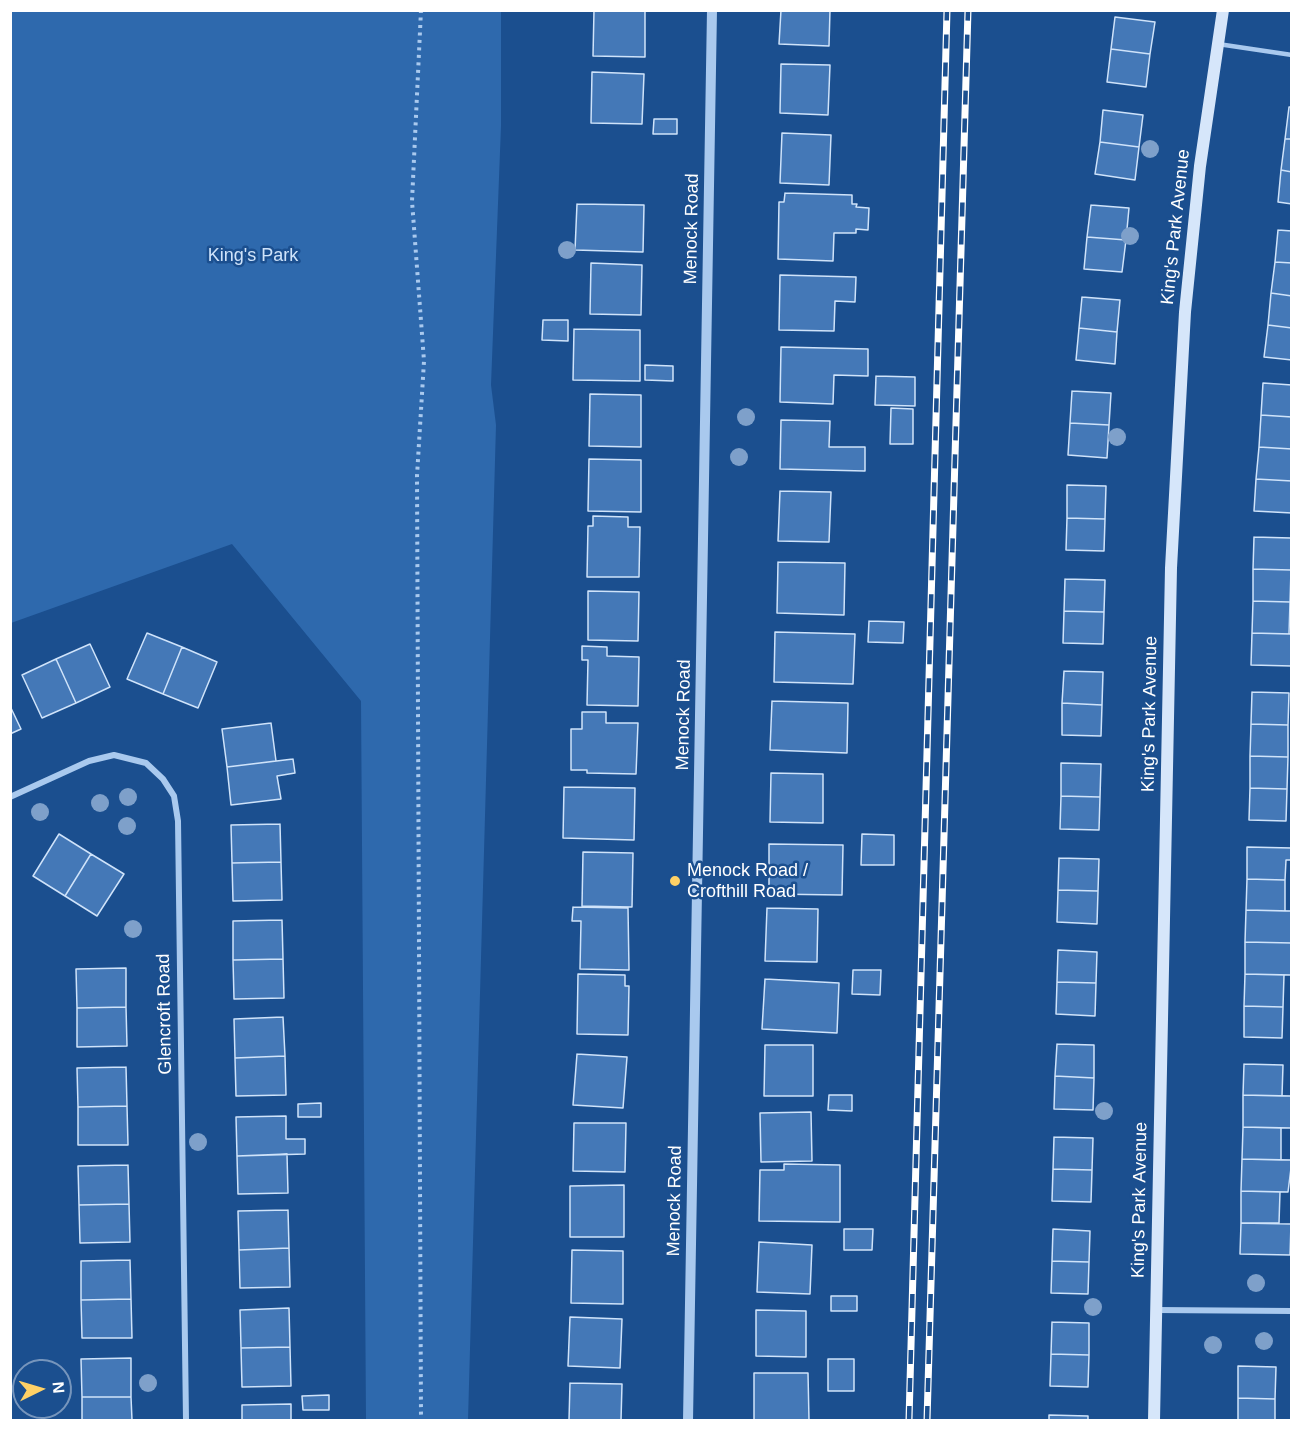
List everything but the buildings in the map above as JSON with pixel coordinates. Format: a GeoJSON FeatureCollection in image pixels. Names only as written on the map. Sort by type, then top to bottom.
{"type":"FeatureCollection","features":[{"type":"Feature","properties":{"kind":"main road","name":"King's Park Avenue"},"geometry":{"type":"LineString","coordinates":[[1154,1420],[1171,568],[1185,312],[1200,166],[1223,10]]}},
{"type":"Feature","properties":{"kind":"street","name":"Menock Road"},"geometry":{"type":"LineString","coordinates":[[688,1420],[712,10]]}},
{"type":"Feature","properties":{"kind":"street","name":"Glencroft Road"},"geometry":{"type":"LineString","coordinates":[[10,797],[88,761],[114,755],[146,763],[163,779],[174,796],[178,821],[186,1420]]}},
{"type":"Feature","properties":{"kind":"street"},"geometry":{"type":"LineString","coordinates":[[1156,1310],[1292,1311]]}},
{"type":"Feature","properties":{"kind":"lane"},"geometry":{"type":"LineString","coordinates":[[1218,44],[1292,55]]}},
{"type":"Feature","properties":{"kind":"path"},"geometry":{"type":"LineString","coordinates":[[421,10],[412,201],[424,361],[417,476],[421,1420]]}},
{"type":"Feature","properties":{"kind":"green space","name":"King's Park"},"geometry":{"type":"Polygon","coordinates":[[[11,10],[501,11],[501,126],[491,385],[496,425],[468,1420],[366,1420],[361,701],[232,544],[11,623],[11,10]]]}},
{"type":"Feature","properties":{"kind":"railway"},"geometry":{"type":"LineString","coordinates":[[909,1420],[947,10]]}},
{"type":"Feature","properties":{"kind":"railway"},"geometry":{"type":"LineString","coordinates":[[927,1420],[968,10]]}},
{"type":"Feature","properties":{"kind":"place","name":"Menock Road / Crofthill Road"},"geometry":{"type":"Point","coordinates":[675,881]}}]}
